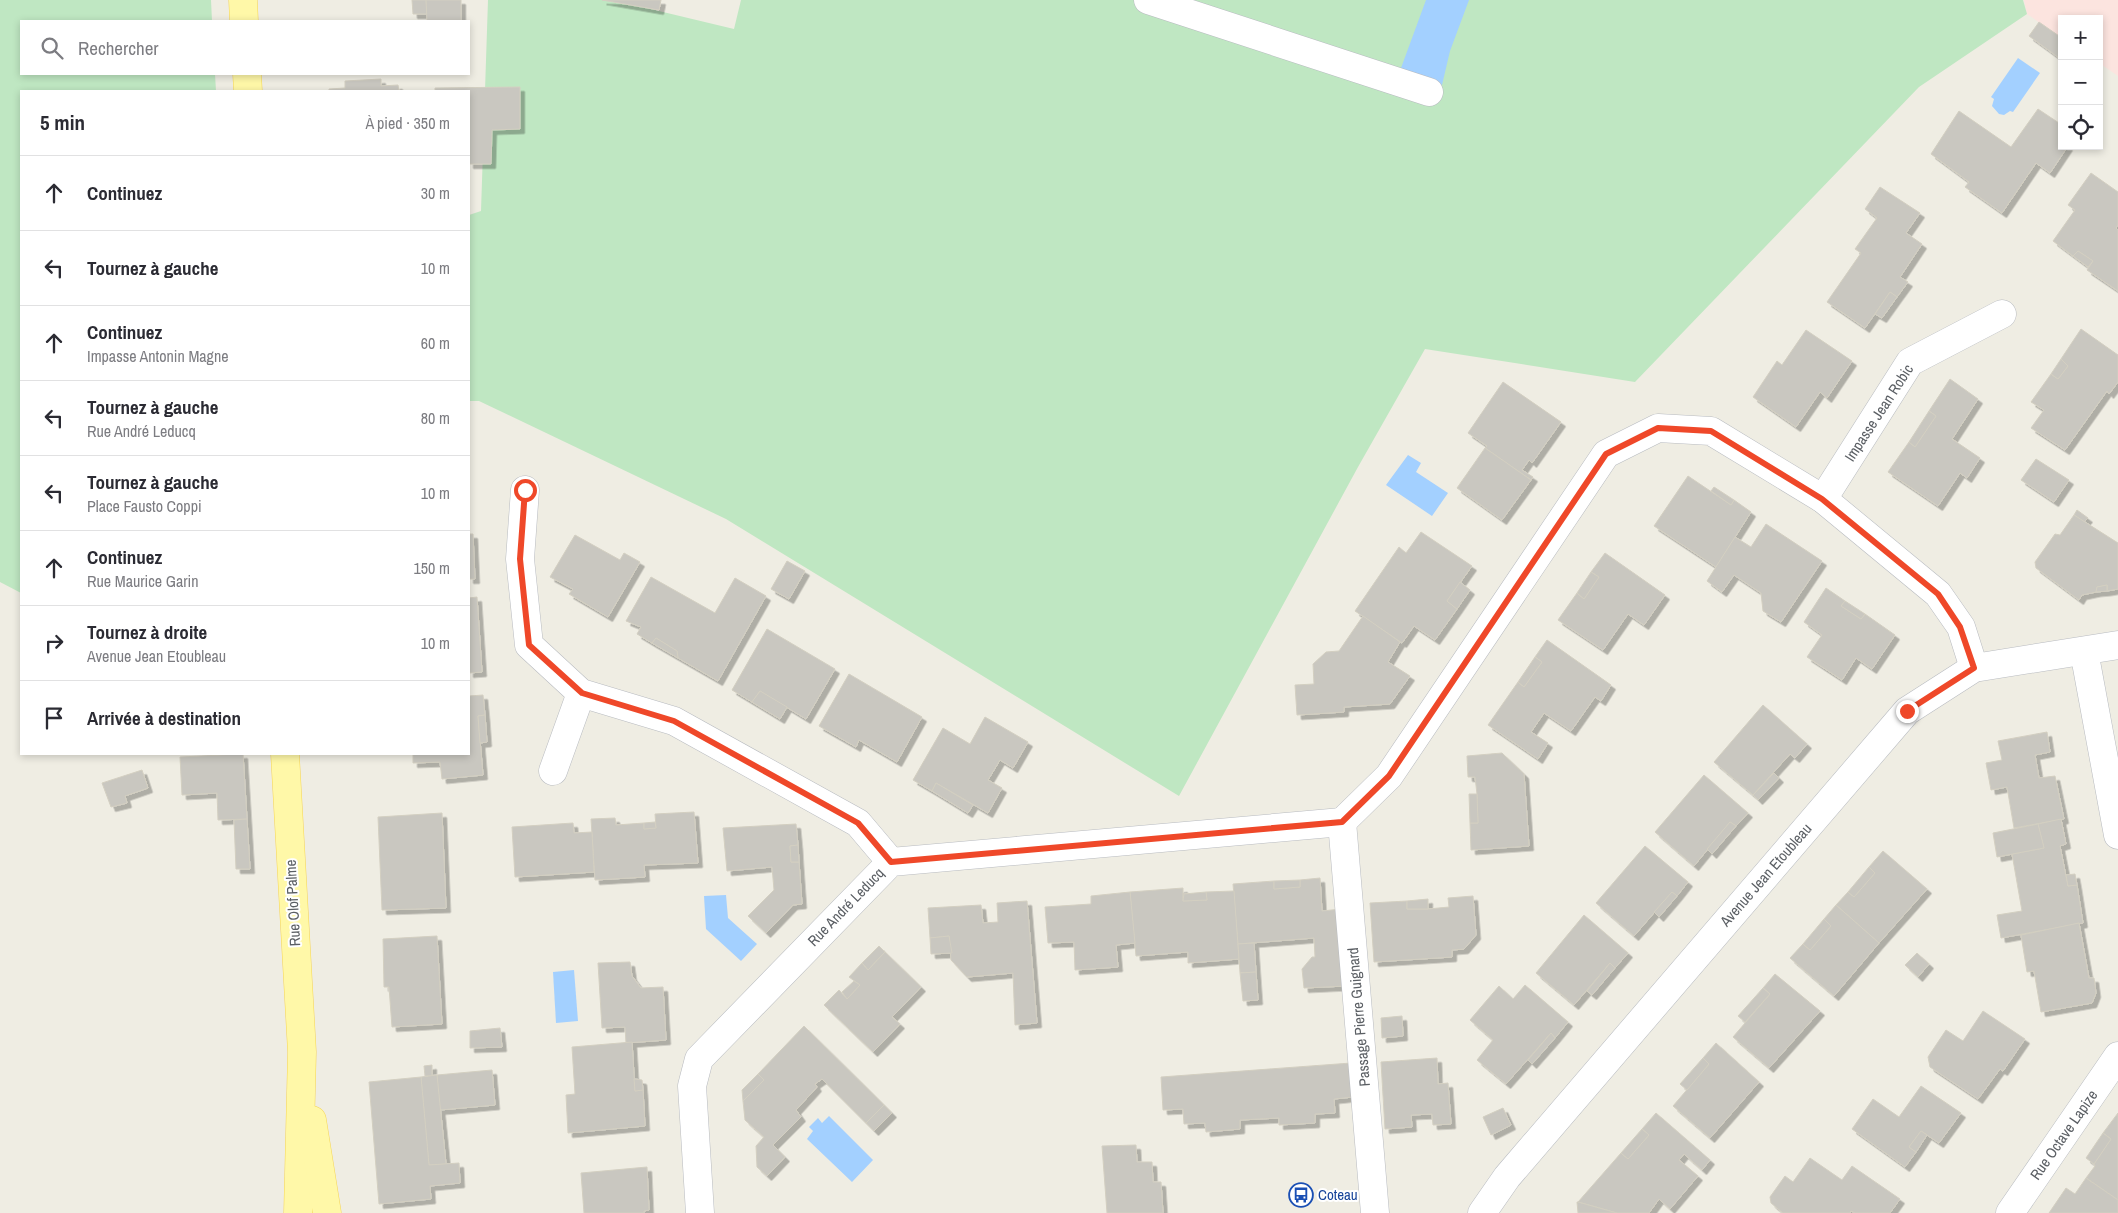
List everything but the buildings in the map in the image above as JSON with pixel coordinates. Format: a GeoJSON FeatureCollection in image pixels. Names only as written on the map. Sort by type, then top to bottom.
{"type":"FeatureCollection","features":[{"type":"Feature","properties":{"kind":"main road"},"geometry":{"type":"LineString","coordinates":[[243,0],[244,20]]}},
{"type":"Feature","properties":{"kind":"main road"},"geometry":{"type":"LineString","coordinates":[[247,75],[248,90]]}},
{"type":"Feature","properties":{"kind":"main road","name":"Rue Olof Palme"},"geometry":{"type":"LineString","coordinates":[[285,755],[302,1052],[298,1213]]}},
{"type":"Feature","properties":{"kind":"main road","name":"Rue Olof Palme"},"geometry":{"type":"LineString","coordinates":[[302,1052],[327,1213]]}},
{"type":"Feature","properties":{"kind":"street"},"geometry":{"type":"LineString","coordinates":[[1148,0],[1429,92]]}},
{"type":"Feature","properties":{"kind":"street","name":"Impasse Jean Robic"},"geometry":{"type":"LineString","coordinates":[[1822,499],[1910,362],[2002,314]]}},
{"type":"Feature","properties":{"kind":"street"},"geometry":{"type":"LineString","coordinates":[[1342,822],[1389,776],[1606,454],[1658,428],[1711,431],[1822,499],[1938,594],[1960,627],[1974,668]]}},
{"type":"Feature","properties":{"kind":"street"},"geometry":{"type":"LineString","coordinates":[[525,490],[520,559],[529,645],[582,693],[674,721],[858,823],[891,862]]}},
{"type":"Feature","properties":{"kind":"street","name":"Avenue Jean Etoubleau"},"geometry":{"type":"LineString","coordinates":[[1482,1213],[1507,1177],[1907,711],[1974,668],[2118,645]]}},
{"type":"Feature","properties":{"kind":"street"},"geometry":{"type":"LineString","coordinates":[[2084,651],[2118,835]]}},
{"type":"Feature","properties":{"kind":"street"},"geometry":{"type":"LineString","coordinates":[[553,771],[582,693]]}},
{"type":"Feature","properties":{"kind":"street","name":"Rue André Leducq"},"geometry":{"type":"LineString","coordinates":[[700,1213],[692,1086],[699,1059],[891,862],[1342,822]]}},
{"type":"Feature","properties":{"kind":"street","name":"Passage Pierre Guignard"},"geometry":{"type":"LineString","coordinates":[[1342,822],[1375,1213]]}},
{"type":"Feature","properties":{"kind":"street","name":"Rue Octave Lapize"},"geometry":{"type":"LineString","coordinates":[[2010,1213],[2118,1056]]}},
{"type":"Feature","properties":{"kind":"shaded area"},"geometry":{"type":"Polygon","coordinates":[[[2024,0],[2118,0],[2118,76],[2103,66],[2103,15],[2058,15],[2058,35],[2027,14],[2024,0]]]}},
{"type":"Feature","properties":{"kind":"green space"},"geometry":{"type":"Polygon","coordinates":[[[0,0],[211,0],[212,20],[20,20],[20,75],[215,75],[216,90],[20,90],[20,592],[0,582],[0,0]]]}},
{"type":"Feature","properties":{"kind":"green space"},"geometry":{"type":"Polygon","coordinates":[[[488,0],[613,0],[734,29],[741,0],[2023,0],[2027,14],[1919,87],[1635,382],[1425,349],[1358,467],[1179,796],[726,519],[479,401],[470,401],[470,215],[481,211],[488,0]]]}},
{"type":"Feature","properties":{"kind":"water"},"geometry":{"type":"Polygon","coordinates":[[[1426,0],[1469,0],[1450,51],[1442,85],[1401,68],[1426,0]]]}},
{"type":"Feature","properties":{"kind":"water"},"geometry":{"type":"Polygon","coordinates":[[[2018,58],[2040,73],[2013,112],[2010,111],[2004,115],[1999,114],[1992,106],[1994,99],[1991,97],[2018,58]]]}},
{"type":"Feature","properties":{"kind":"water"},"geometry":{"type":"Polygon","coordinates":[[[1408,455],[1421,463],[1416,472],[1448,493],[1432,516],[1386,485],[1408,455]]]}},
{"type":"Feature","properties":{"kind":"water"},"geometry":{"type":"Polygon","coordinates":[[[726,895],[728,918],[757,944],[741,961],[706,929],[704,896],[726,895]]]}},
{"type":"Feature","properties":{"kind":"water"},"geometry":{"type":"Polygon","coordinates":[[[574,970],[578,1021],[556,1023],[553,972],[574,970]]]}},
{"type":"Feature","properties":{"kind":"water"},"geometry":{"type":"Polygon","coordinates":[[[829,1116],[873,1160],[852,1182],[807,1139],[813,1131],[809,1127],[818,1118],[822,1123],[829,1116]]]}},
{"type":"Feature","properties":{"kind":"place","name":"Coteau"},"geometry":{"type":"Point","coordinates":[1301,1195]}},
{"type":"Feature","properties":{"kind":"route"},"geometry":{"type":"LineString","coordinates":[[525,490],[520,559],[529,645],[582,693],[674,721],[858,823],[891,862],[1342,822],[1389,776],[1606,454],[1658,428],[1711,431],[1822,499],[1938,594],[1960,627],[1974,668],[1907,711]]}}]}
